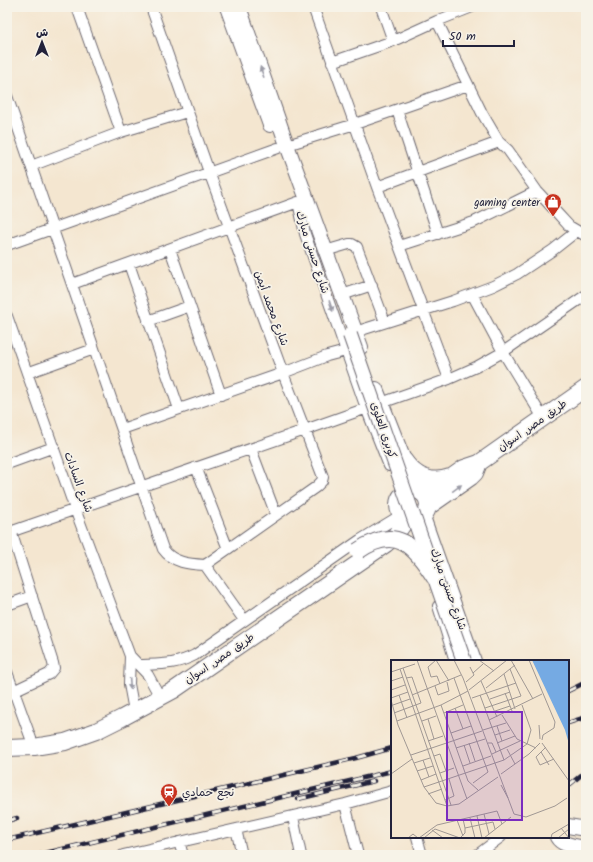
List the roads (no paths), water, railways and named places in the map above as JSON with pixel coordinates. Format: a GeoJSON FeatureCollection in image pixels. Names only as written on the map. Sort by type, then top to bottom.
{"type":"FeatureCollection","features":[{"type":"Feature","properties":{"kind":"main road","name":"شارع حسنى مبارك"},"geometry":{"type":"LineString","coordinates":[[227,7],[342,295],[353,334],[404,460],[414,508],[474,660]]}},
{"type":"Feature","properties":{"kind":"main road","name":"شارع حسنى مبارك"},"geometry":{"type":"LineString","coordinates":[[239,7],[298,202]]}},
{"type":"Feature","properties":{"kind":"main road","name":"كوبرى العلوى"},"geometry":{"type":"LineString","coordinates":[[298,202],[353,334],[464,660]]}},
{"type":"Feature","properties":{"kind":"main road","name":"طريق مصر, اسوان"},"geometry":{"type":"LineString","coordinates":[[7,748],[34,747],[66,742],[96,732],[174,690],[386,544],[402,528],[414,508],[453,476],[464,468],[479,463],[586,388]]}},
{"type":"Feature","properties":{"kind":"main road"},"geometry":{"type":"LineString","coordinates":[[404,460],[409,468],[425,479],[435,480],[453,476]]}},
{"type":"Feature","properties":{"kind":"main road","name":"طريق مصر, اسوان"},"geometry":{"type":"LineString","coordinates":[[414,508],[471,478],[479,463]]}},
{"type":"Feature","properties":{"kind":"main road"},"geometry":{"type":"LineString","coordinates":[[174,690],[190,671],[200,663],[358,551],[375,541],[389,540],[403,542],[418,553],[435,578]]}},
{"type":"Feature","properties":{"kind":"main road"},"geometry":{"type":"LineString","coordinates":[[569,826],[586,829]]}},
{"type":"Feature","properties":{"kind":"main road"},"geometry":{"type":"LineString","coordinates":[[569,834],[586,837]]}},
{"type":"Feature","properties":{"kind":"main road"},"geometry":{"type":"LineString","coordinates":[[558,838],[564,844],[586,848]]}},
{"type":"Feature","properties":{"kind":"street"},"geometry":{"type":"LineString","coordinates":[[77,7],[121,132]]}},
{"type":"Feature","properties":{"kind":"street","name":"شارع محمد أيمن"},"geometry":{"type":"LineString","coordinates":[[151,7],[208,172],[283,373],[322,472],[322,481],[316,487],[204,565]]}},
{"type":"Feature","properties":{"kind":"street"},"geometry":{"type":"LineString","coordinates":[[313,7],[355,124],[376,188],[449,379]]}},
{"type":"Feature","properties":{"kind":"street"},"geometry":{"type":"LineString","coordinates":[[381,7],[393,41]]}},
{"type":"Feature","properties":{"kind":"street"},"geometry":{"type":"LineString","coordinates":[[332,62],[393,41],[472,7]]}},
{"type":"Feature","properties":{"kind":"street"},"geometry":{"type":"LineString","coordinates":[[437,21],[482,113],[499,142],[508,150],[537,191],[558,214],[577,231],[586,236]]}},
{"type":"Feature","properties":{"kind":"street"},"geometry":{"type":"LineString","coordinates":[[7,245],[208,172],[468,85]]}},
{"type":"Feature","properties":{"kind":"street"},"geometry":{"type":"LineString","coordinates":[[7,96],[163,549],[167,555],[180,562],[204,565],[244,620]]}},
{"type":"Feature","properties":{"kind":"street"},"geometry":{"type":"LineString","coordinates":[[397,110],[438,234]]}},
{"type":"Feature","properties":{"kind":"street"},"geometry":{"type":"LineString","coordinates":[[31,166],[121,132],[187,112]]}},
{"type":"Feature","properties":{"kind":"street"},"geometry":{"type":"LineString","coordinates":[[376,188],[499,142]]}},
{"type":"Feature","properties":{"kind":"street"},"geometry":{"type":"LineString","coordinates":[[399,246],[474,222],[537,191]]}},
{"type":"Feature","properties":{"kind":"street"},"geometry":{"type":"LineString","coordinates":[[72,284],[298,202]]}},
{"type":"Feature","properties":{"kind":"street","name":"شارع حسنى مبارك"},"geometry":{"type":"LineString","coordinates":[[298,202],[305,234],[366,408],[414,508],[455,660]]}},
{"type":"Feature","properties":{"kind":"street"},"geometry":{"type":"LineString","coordinates":[[353,334],[493,286],[517,274],[553,250],[577,231]]}},
{"type":"Feature","properties":{"kind":"street"},"geometry":{"type":"LineString","coordinates":[[325,251],[349,244],[355,245],[359,250],[385,322]]}},
{"type":"Feature","properties":{"kind":"street"},"geometry":{"type":"LineString","coordinates":[[170,249],[221,395]]}},
{"type":"Feature","properties":{"kind":"street"},"geometry":{"type":"LineString","coordinates":[[129,264],[179,409]]}},
{"type":"Feature","properties":{"kind":"street"},"geometry":{"type":"LineString","coordinates":[[342,295],[372,285]]}},
{"type":"Feature","properties":{"kind":"street"},"geometry":{"type":"LineString","coordinates":[[472,294],[503,352],[542,418]]}},
{"type":"Feature","properties":{"kind":"street"},"geometry":{"type":"LineString","coordinates":[[11,693],[49,674],[54,668],[32,596],[9,532],[449,379],[476,367],[503,352],[586,294]]}},
{"type":"Feature","properties":{"kind":"street"},"geometry":{"type":"LineString","coordinates":[[148,320],[190,306]]}},
{"type":"Feature","properties":{"kind":"street","name":"شارع السادات"},"geometry":{"type":"LineString","coordinates":[[7,316],[75,509],[130,656],[129,684],[134,711]]}},
{"type":"Feature","properties":{"kind":"street"},"geometry":{"type":"LineString","coordinates":[[27,373],[94,349]]}},
{"type":"Feature","properties":{"kind":"street"},"geometry":{"type":"LineString","coordinates":[[122,429],[283,373],[327,356],[346,351]]}},
{"type":"Feature","properties":{"kind":"street"},"geometry":{"type":"LineString","coordinates":[[7,464],[54,448]]}},
{"type":"Feature","properties":{"kind":"street"},"geometry":{"type":"LineString","coordinates":[[251,449],[276,515]]}},
{"type":"Feature","properties":{"kind":"street"},"geometry":{"type":"LineString","coordinates":[[196,467],[228,549]]}},
{"type":"Feature","properties":{"kind":"street"},"geometry":{"type":"LineString","coordinates":[[140,665],[169,664],[182,661],[195,655],[360,540],[414,508]]}},
{"type":"Feature","properties":{"kind":"street"},"geometry":{"type":"LineString","coordinates":[[7,605],[32,596]]}},
{"type":"Feature","properties":{"kind":"street","name":"شارع السادات"},"geometry":{"type":"LineString","coordinates":[[130,656],[140,665],[151,680],[160,697]]}},
{"type":"Feature","properties":{"kind":"street"},"geometry":{"type":"LineString","coordinates":[[7,672],[11,693],[34,747]]}},
{"type":"Feature","properties":{"kind":"street"},"geometry":{"type":"LineString","coordinates":[[125,855],[293,817],[391,791]]}},
{"type":"Feature","properties":{"kind":"street"},"geometry":{"type":"LineString","coordinates":[[345,804],[358,855]]}},
{"type":"Feature","properties":{"kind":"street"},"geometry":{"type":"LineString","coordinates":[[293,817],[301,855]]}},
{"type":"Feature","properties":{"kind":"street"},"geometry":{"type":"LineString","coordinates":[[236,829],[242,855]]}},
{"type":"Feature","properties":{"kind":"street"},"geometry":{"type":"LineString","coordinates":[[417,838],[422,855]]}},
{"type":"Feature","properties":{"kind":"street"},"geometry":{"type":"LineString","coordinates":[[478,855],[500,838]]}},
{"type":"Feature","properties":{"kind":"street"},"geometry":{"type":"LineString","coordinates":[[179,842],[183,855]]}},
{"type":"Feature","properties":{"kind":"railway"},"geometry":{"type":"LineString","coordinates":[[569,690],[586,682]]}},
{"type":"Feature","properties":{"kind":"railway"},"geometry":{"type":"LineString","coordinates":[[569,723],[586,717]]}},
{"type":"Feature","properties":{"kind":"railway"},"geometry":{"type":"LineString","coordinates":[[7,840],[356,758],[391,748]]}},
{"type":"Feature","properties":{"kind":"railway"},"geometry":{"type":"LineString","coordinates":[[37,855],[391,771]]}},
{"type":"Feature","properties":{"kind":"railway"},"geometry":{"type":"LineString","coordinates":[[569,785],[586,771]]}},
{"type":"Feature","properties":{"kind":"railway"},"geometry":{"type":"LineString","coordinates":[[298,799],[374,781]]}},
{"type":"Feature","properties":{"kind":"railway"},"geometry":{"type":"LineString","coordinates":[[7,821],[17,818]]}},
{"type":"Feature","properties":{"kind":"place","name":"gaming center"},"geometry":{"type":"Point","coordinates":[553,217]}},
{"type":"Feature","properties":{"kind":"place","name":"نجع حمادي"},"geometry":{"type":"Point","coordinates":[169,807]}}]}
